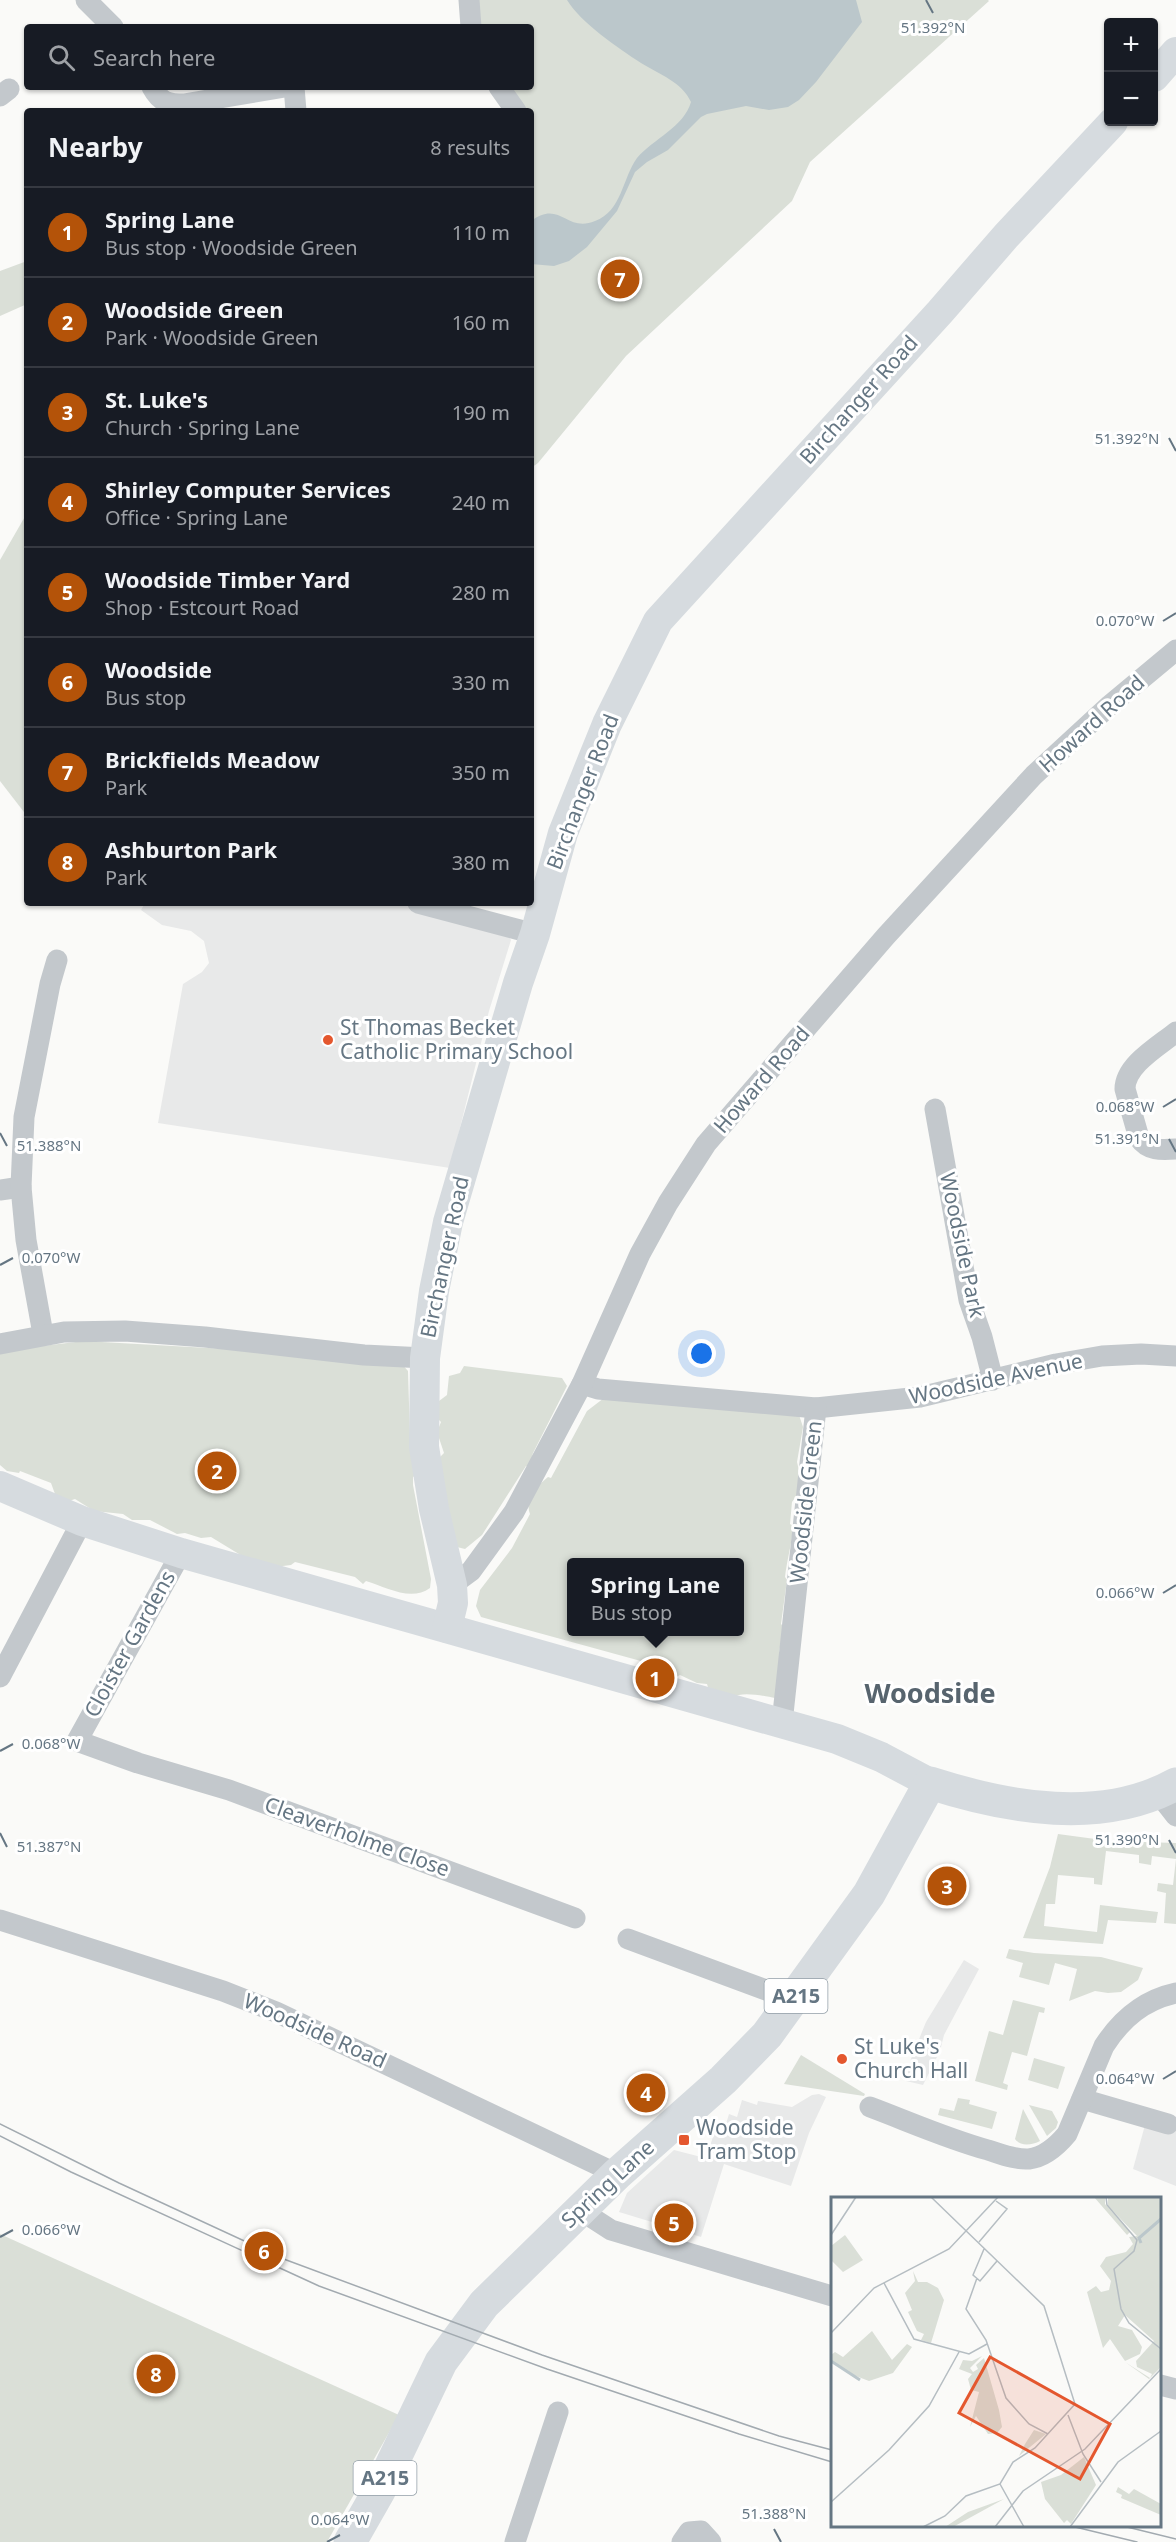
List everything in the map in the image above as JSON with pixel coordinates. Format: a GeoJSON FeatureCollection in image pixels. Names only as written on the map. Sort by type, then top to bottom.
{"type":"FeatureCollection","features":[{"type":"Feature","properties":{"kind":"main road"},"geometry":{"type":"LineString","coordinates":[[930,1783],[996,1799],[1084,1809],[1170,1797]]}},
{"type":"Feature","properties":{"kind":"main road","name":"Spring Lane"},"geometry":{"type":"LineString","coordinates":[[350,2542],[379,2491],[441,2362],[488,2298],[617,2174],[723,2080],[767,2035],[869,1894],[930,1783]]}},
{"type":"Feature","properties":{"kind":"street"},"geometry":{"type":"LineString","coordinates":[[86,0],[110,24]]}},
{"type":"Feature","properties":{"kind":"street"},"geometry":{"type":"LineString","coordinates":[[469,0],[471,24]]}},
{"type":"Feature","properties":{"kind":"street"},"geometry":{"type":"LineString","coordinates":[[1158,72],[1176,51]]}},
{"type":"Feature","properties":{"kind":"street"},"geometry":{"type":"LineString","coordinates":[[154,90],[156,95],[168,104],[184,104],[267,90]]}},
{"type":"Feature","properties":{"kind":"street"},"geometry":{"type":"LineString","coordinates":[[294,90],[296,108]]}},
{"type":"Feature","properties":{"kind":"street"},"geometry":{"type":"LineString","coordinates":[[501,90],[514,108]]}},
{"type":"Feature","properties":{"kind":"street","name":"Birchanger Road"},"geometry":{"type":"LineString","coordinates":[[447,1628],[453,1603],[452,1585],[434,1509],[424,1447],[425,1358],[434,1291],[448,1222],[518,983],[535,934],[564,833],[607,724],[658,621],[940,312],[1006,236],[1109,126]]}},
{"type":"Feature","properties":{"kind":"street","name":"Howard Road"},"geometry":{"type":"LineString","coordinates":[[452,1585],[471,1571],[514,1512],[582,1384],[640,1254],[668,1203],[706,1144],[886,936],[1034,775],[1110,705],[1176,650]]}},
{"type":"Feature","properties":{"kind":"street"},"geometry":{"type":"LineString","coordinates":[[429,906],[535,934]]}},
{"type":"Feature","properties":{"kind":"street"},"geometry":{"type":"LineString","coordinates":[[44,1334],[26,1240],[21,1187],[24,1117],[50,984],[57,960]]}},
{"type":"Feature","properties":{"kind":"street"},"geometry":{"type":"LineString","coordinates":[[1176,1032],[1132,1069],[1125,1081],[1125,1089],[1139,1138],[1144,1144],[1156,1149],[1176,1149]]}},
{"type":"Feature","properties":{"kind":"street","name":"Woodside Park"},"geometry":{"type":"LineString","coordinates":[[935,1109],[969,1300],[982,1337],[993,1380]]}},
{"type":"Feature","properties":{"kind":"street"},"geometry":{"type":"LineString","coordinates":[[0,1190],[21,1187]]}},
{"type":"Feature","properties":{"kind":"street"},"geometry":{"type":"LineString","coordinates":[[0,1344],[44,1334],[87,1330],[125,1331],[205,1336],[364,1355],[425,1358]]}},
{"type":"Feature","properties":{"kind":"street","name":"Woodside Avenue"},"geometry":{"type":"LineString","coordinates":[[816,1408],[920,1397],[1056,1364],[1102,1356],[1141,1354],[1176,1356]]}},
{"type":"Feature","properties":{"kind":"street","name":"Woodside Green"},"geometry":{"type":"LineString","coordinates":[[582,1384],[598,1389],[816,1408],[782,1723]]}},
{"type":"Feature","properties":{"kind":"street"},"geometry":{"type":"LineString","coordinates":[[0,1485],[82,1521],[181,1552],[782,1723],[858,1747],[930,1783]]}},
{"type":"Feature","properties":{"kind":"street"},"geometry":{"type":"LineString","coordinates":[[0,1677],[82,1521]]}},
{"type":"Feature","properties":{"kind":"street","name":"Cloister Gardens"},"geometry":{"type":"LineString","coordinates":[[138,1763],[76,1741],[181,1552]]}},
{"type":"Feature","properties":{"kind":"street","name":"Cleaverholme Close"},"geometry":{"type":"LineString","coordinates":[[138,1763],[229,1790],[575,1918]]}},
{"type":"Feature","properties":{"kind":"street","name":"Woodside Road"},"geometry":{"type":"LineString","coordinates":[[0,1920],[223,1991],[276,2012],[617,2174]]}},
{"type":"Feature","properties":{"kind":"street"},"geometry":{"type":"LineString","coordinates":[[628,1938],[794,2000]]}},
{"type":"Feature","properties":{"kind":"street"},"geometry":{"type":"LineString","coordinates":[[870,2107],[940,2136],[1008,2156],[1029,2159],[1040,2156],[1059,2144],[1073,2123],[1104,2046],[1121,2023],[1150,2000],[1176,1993]]}},
{"type":"Feature","properties":{"kind":"street"},"geometry":{"type":"LineString","coordinates":[[1082,2099],[1168,2124]]}},
{"type":"Feature","properties":{"kind":"street"},"geometry":{"type":"LineString","coordinates":[[583,2208],[594,2219],[611,2230],[831,2296]]}},
{"type":"Feature","properties":{"kind":"street"},"geometry":{"type":"LineString","coordinates":[[1161,2385],[1176,2389]]}},
{"type":"Feature","properties":{"kind":"street"},"geometry":{"type":"LineString","coordinates":[[514,2542],[558,2412]]}},
{"type":"Feature","properties":{"kind":"street"},"geometry":{"type":"LineString","coordinates":[[682,2542],[689,2532],[701,2531],[711,2542]]}},
{"type":"Feature","properties":{"kind":"shaded area"},"geometry":{"type":"Polygon","coordinates":[[[466,0],[989,1],[810,162],[792,201],[626,356],[534,466],[534,108],[515,108],[505,90],[534,90],[534,24],[471,24],[466,0]]]}},
{"type":"Feature","properties":{"kind":"shaded area"},"geometry":{"type":"Polygon","coordinates":[[[567,0],[856,0],[862,22],[816,82],[799,100],[788,107],[769,110],[746,106],[701,117],[668,150],[635,172],[617,211],[587,247],[569,261],[554,266],[534,264],[534,219],[549,213],[585,224],[604,216],[616,202],[637,158],[682,119],[691,102],[676,84],[622,50],[573,9],[567,0]]]}},
{"type":"Feature","properties":{"kind":"shaded area"},"geometry":{"type":"Polygon","coordinates":[[[24,262],[24,305],[0,316],[0,271],[24,262]]]}},
{"type":"Feature","properties":{"kind":"shaded area"},"geometry":{"type":"Polygon","coordinates":[[[24,518],[24,812],[0,781],[0,560],[24,518]]]}},
{"type":"Feature","properties":{"kind":"shaded area","name":"St Thomas Becket Catholic Primary School"},"geometry":{"type":"Polygon","coordinates":[[[143,906],[419,906],[505,931],[511,940],[489,1011],[450,1168],[158,1123],[183,984],[202,972],[209,963],[204,941],[191,931],[162,925],[141,910],[143,906]]]}},
{"type":"Feature","properties":{"kind":"shaded area"},"geometry":{"type":"Polygon","coordinates":[[[84,1341],[244,1350],[401,1363],[408,1371],[410,1437],[416,1475],[413,1477],[413,1485],[431,1579],[430,1588],[423,1592],[407,1594],[366,1581],[363,1584],[355,1577],[295,1562],[291,1565],[275,1567],[252,1562],[211,1537],[201,1538],[185,1533],[177,1534],[150,1520],[132,1520],[123,1514],[94,1511],[75,1499],[69,1501],[55,1494],[51,1483],[20,1471],[19,1473],[7,1471],[0,1465],[0,1351],[84,1341]]]}},
{"type":"Feature","properties":{"kind":"shaded area"},"geometry":{"type":"Polygon","coordinates":[[[464,1366],[562,1378],[567,1386],[533,1453],[529,1466],[526,1466],[482,1535],[465,1549],[457,1547],[435,1462],[444,1453],[437,1432],[441,1422],[437,1418],[439,1401],[447,1395],[449,1376],[460,1373],[464,1366]]]}},
{"type":"Feature","properties":{"kind":"shaded area"},"geometry":{"type":"Polygon","coordinates":[[[604,1398],[799,1415],[803,1427],[797,1462],[800,1475],[797,1495],[792,1502],[790,1524],[793,1526],[785,1577],[787,1580],[781,1624],[784,1627],[779,1652],[782,1654],[775,1698],[754,1694],[733,1697],[710,1694],[707,1684],[662,1672],[659,1666],[481,1617],[476,1606],[480,1590],[512,1548],[530,1514],[529,1503],[533,1493],[548,1477],[551,1478],[587,1411],[604,1398]]]}},
{"type":"Feature","properties":{"kind":"shaded area"},"geometry":{"type":"Polygon","coordinates":[[[1058,1834],[1110,1841],[1176,1843],[1176,1859],[1152,1856],[1151,1865],[1139,1863],[1139,1855],[1106,1851],[1102,1885],[1094,1884],[1094,1878],[1058,1875],[1055,1904],[1046,1904],[1044,1926],[1097,1932],[1100,1905],[1158,1912],[1156,1923],[1108,1920],[1103,1944],[1023,1938],[1050,1867],[1058,1834]]]}},
{"type":"Feature","properties":{"kind":"shaded area"},"geometry":{"type":"Polygon","coordinates":[[[1176,1859],[1176,1924],[1164,1923],[1166,1893],[1157,1891],[1158,1883],[1173,1885],[1176,1859]]]}},
{"type":"Feature","properties":{"kind":"shaded area"},"geometry":{"type":"Polygon","coordinates":[[[1009,1949],[1034,1953],[1101,1957],[1143,1968],[1138,1980],[1121,1992],[1095,1991],[1069,2001],[1077,1969],[1055,1963],[1049,1985],[1019,1977],[1023,1963],[1006,1958],[1009,1949]]]}},
{"type":"Feature","properties":{"kind":"shaded area"},"geometry":{"type":"Polygon","coordinates":[[[964,1960],[979,1969],[944,2035],[940,2051],[923,2085],[906,2081],[911,2059],[926,2022],[964,1960]]]}},
{"type":"Feature","properties":{"kind":"shaded area"},"geometry":{"type":"Polygon","coordinates":[[[1013,2000],[1045,2008],[1044,2013],[1039,2012],[1027,2056],[1012,2052],[1003,2083],[1008,2085],[1007,2090],[975,2081],[989,2031],[1003,2035],[1013,2000]]]}},
{"type":"Feature","properties":{"kind":"shaded area"},"geometry":{"type":"Polygon","coordinates":[[[801,2055],[865,2094],[864,2096],[784,2084],[801,2055]]]}},
{"type":"Feature","properties":{"kind":"shaded area"},"geometry":{"type":"Polygon","coordinates":[[[1034,2058],[1065,2067],[1058,2089],[1028,2080],[1034,2058]]]}},
{"type":"Feature","properties":{"kind":"shaded area"},"geometry":{"type":"Polygon","coordinates":[[[819,2094],[826,2097],[809,2133],[791,2186],[724,2164],[701,2237],[619,2212],[627,2193],[674,2150],[709,2159],[706,2158],[714,2134],[722,2137],[729,2114],[737,2117],[742,2100],[757,2105],[758,2101],[792,2107],[812,2095],[819,2094]]]}},
{"type":"Feature","properties":{"kind":"shaded area"},"geometry":{"type":"Polygon","coordinates":[[[958,2098],[970,2100],[969,2104],[997,2112],[992,2129],[938,2115],[940,2108],[954,2111],[958,2098]]]}},
{"type":"Feature","properties":{"kind":"shaded area"},"geometry":{"type":"Polygon","coordinates":[[[1029,2105],[1052,2111],[1058,2122],[1056,2128],[1047,2136],[1029,2105]]]}},
{"type":"Feature","properties":{"kind":"shaded area"},"geometry":{"type":"Polygon","coordinates":[[[1023,2109],[1040,2141],[1034,2144],[1020,2143],[1015,2139],[1023,2109]]]}},
{"type":"Feature","properties":{"kind":"shaded area"},"geometry":{"type":"Polygon","coordinates":[[[1176,2116],[1176,2186],[1133,2169],[1145,2125],[1168,2124],[1176,2116]]]}},
{"type":"Feature","properties":{"kind":"shaded area"},"geometry":{"type":"Polygon","coordinates":[[[0,2234],[399,2415],[327,2542],[0,2542],[0,2234]]]}},
{"type":"Feature","properties":{"kind":"tram line"},"geometry":{"type":"LineString","coordinates":[[0,2124],[119,2183],[281,2258],[542,2355],[779,2436],[831,2450]]}},
{"type":"Feature","properties":{"kind":"tram line"},"geometry":{"type":"LineString","coordinates":[[0,2136],[71,2172],[319,2286],[547,2369],[739,2434],[831,2462]]}},
{"type":"Feature","properties":{"kind":"tram line"},"geometry":{"type":"LineString","coordinates":[[1075,2527],[1137,2542]]}},
{"type":"Feature","properties":{"kind":"tram line"},"geometry":{"type":"LineString","coordinates":[[1127,2527],[1176,2539]]}},
{"type":"Feature","properties":{"kind":"place","name":"Brickfields Meadow"},"geometry":{"type":"Point","coordinates":[620,279]}},
{"type":"Feature","properties":{"kind":"place","name":"St Thomas Becket Catholic Primary School"},"geometry":{"type":"Point","coordinates":[328,1040]}},
{"type":"Feature","properties":{"kind":"place","name":"Woodside Green"},"geometry":{"type":"Point","coordinates":[217,1471]}},
{"type":"Feature","properties":{"kind":"place","name":"Spring Lane"},"geometry":{"type":"Point","coordinates":[655,1678]}},
{"type":"Feature","properties":{"kind":"place","name":"St. Luke's"},"geometry":{"type":"Point","coordinates":[947,1886]}},
{"type":"Feature","properties":{"kind":"place","name":"St Luke's Church Hall"},"geometry":{"type":"Point","coordinates":[842,2059]}},
{"type":"Feature","properties":{"kind":"place","name":"Shirley Computer Services"},"geometry":{"type":"Point","coordinates":[646,2093]}},
{"type":"Feature","properties":{"kind":"place","name":"Woodside Tram Stop"},"geometry":{"type":"Point","coordinates":[684,2140]}},
{"type":"Feature","properties":{"kind":"place","name":"Woodside Timber Yard"},"geometry":{"type":"Point","coordinates":[674,2223]}},
{"type":"Feature","properties":{"kind":"place","name":"Woodside"},"geometry":{"type":"Point","coordinates":[264,2251]}},
{"type":"Feature","properties":{"kind":"place","name":"Ashburton Park"},"geometry":{"type":"Point","coordinates":[156,2374]}},
{"type":"Feature","properties":{"kind":"district","name":"Woodside"},"geometry":{"type":"Point","coordinates":[930,1694]}}]}
